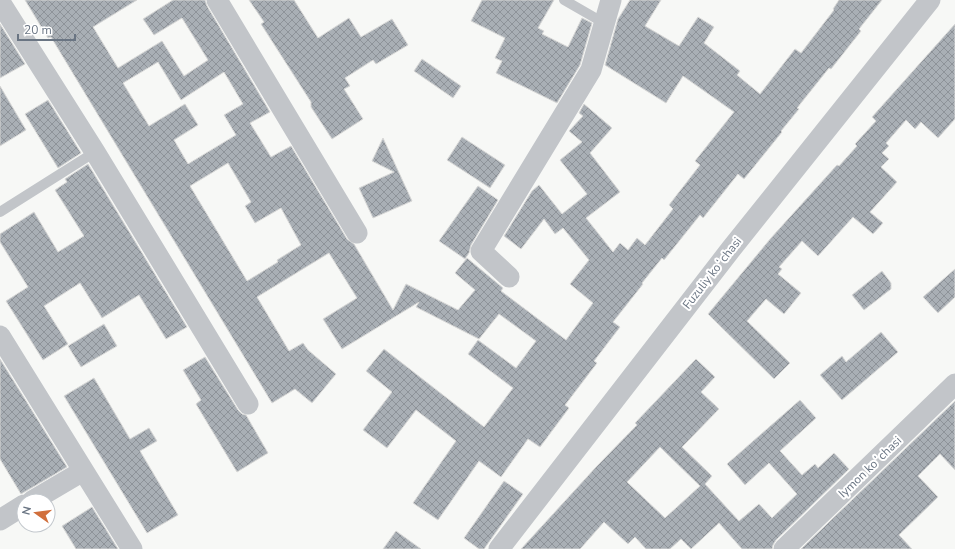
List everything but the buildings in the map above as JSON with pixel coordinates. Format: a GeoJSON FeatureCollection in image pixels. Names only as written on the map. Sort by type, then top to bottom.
{"type":"FeatureCollection","features":[{"type":"Feature","properties":{"kind":"street"},"geometry":{"type":"LineString","coordinates":[[217,0],[356,233]]}},
{"type":"Feature","properties":{"kind":"street"},"geometry":{"type":"LineString","coordinates":[[509,277],[481,251],[591,70],[611,0]]}},
{"type":"Feature","properties":{"kind":"street","name":"Fuzuliy koʻchasi"},"geometry":{"type":"LineString","coordinates":[[499,549],[731,249],[930,0]]}},
{"type":"Feature","properties":{"kind":"street"},"geometry":{"type":"LineString","coordinates":[[0,2],[95,152],[248,404]]}},
{"type":"Feature","properties":{"kind":"street"},"geometry":{"type":"LineString","coordinates":[[0,336],[132,549]]}},
{"type":"Feature","properties":{"kind":"street","name":"Iymon koʻchasi"},"geometry":{"type":"LineString","coordinates":[[784,549],[955,384]]}},
{"type":"Feature","properties":{"kind":"street"},"geometry":{"type":"LineString","coordinates":[[46,493],[83,471]]}},
{"type":"Feature","properties":{"kind":"street"},"geometry":{"type":"LineString","coordinates":[[0,520],[16,511]]}},
{"type":"Feature","properties":{"kind":"lane"},"geometry":{"type":"LineString","coordinates":[[564,0],[604,23]]}},
{"type":"Feature","properties":{"kind":"lane"},"geometry":{"type":"LineString","coordinates":[[0,212],[95,152]]}}]}
